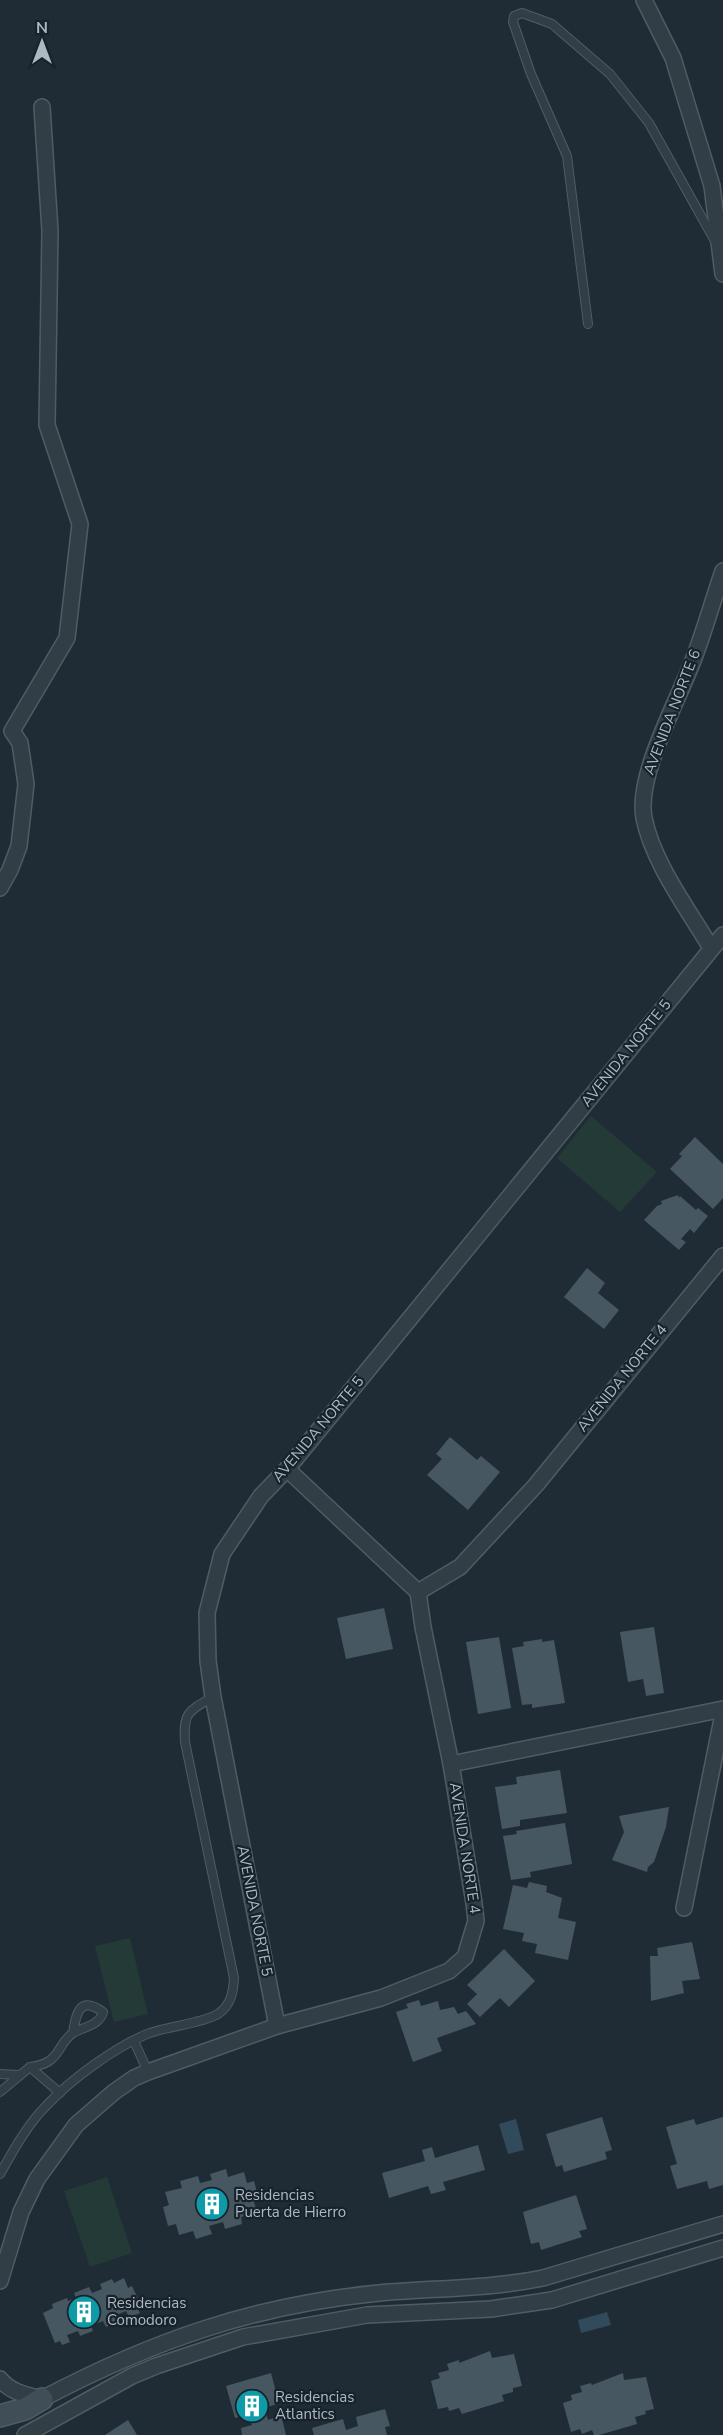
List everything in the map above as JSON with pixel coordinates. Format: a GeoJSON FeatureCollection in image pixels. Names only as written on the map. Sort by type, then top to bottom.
{"type":"FeatureCollection","features":[{"type":"Feature","properties":{"kind":"street"},"geometry":{"type":"LineString","coordinates":[[644,0],[673,58],[712,186],[723,274]]}},
{"type":"Feature","properties":{"kind":"street"},"geometry":{"type":"LineString","coordinates":[[0,888],[19,846],[25,793],[20,743],[12,731],[67,638],[80,524],[47,425],[50,231],[42,107]]}},
{"type":"Feature","properties":{"kind":"street","name":"AVENIDA NORTE 6"},"geometry":{"type":"LineString","coordinates":[[711,948],[654,852],[642,800],[646,776],[695,656],[723,571]]}},
{"type":"Feature","properties":{"kind":"street","name":"AVENIDA NORTE 5"},"geometry":{"type":"LineString","coordinates":[[277,2026],[208,1661],[207,1613],[222,1554],[261,1496],[287,1469],[723,935]]}},
{"type":"Feature","properties":{"kind":"street","name":"AVENIDA NORTE 4"},"geometry":{"type":"LineString","coordinates":[[0,2281],[21,2212],[37,2179],[76,2125],[134,2078],[277,2026],[381,1998],[448,1971],[465,1957],[476,1921],[451,1764],[423,1628],[418,1592],[460,1567],[536,1485],[723,1256]]}},
{"type":"Feature","properties":{"kind":"street"},"geometry":{"type":"LineString","coordinates":[[287,1469],[418,1592]]}},
{"type":"Feature","properties":{"kind":"street"},"geometry":{"type":"LineString","coordinates":[[451,1764],[723,1711],[684,1908]]}},
{"type":"Feature","properties":{"kind":"street"},"geometry":{"type":"LineString","coordinates":[[0,2416],[25,2409],[93,2372],[145,2349],[271,2310],[380,2293],[513,2284],[543,2278],[723,2224]]}},
{"type":"Feature","properties":{"kind":"street"},"geometry":{"type":"LineString","coordinates":[[25,2435],[140,2373],[243,2337],[367,2315],[491,2309],[542,2302],[723,2247]]}},
{"type":"Feature","properties":{"kind":"street"},"geometry":{"type":"LineString","coordinates":[[0,2379],[5,2386],[42,2399]]}},
{"type":"Feature","properties":{"kind":"lane"},"geometry":{"type":"LineString","coordinates":[[588,324],[567,156],[531,74],[513,22],[514,16],[522,13],[552,24],[610,74],[649,123],[720,250]]}},
{"type":"Feature","properties":{"kind":"lane"},"geometry":{"type":"LineString","coordinates":[[0,2174],[19,2142],[45,2106],[113,2051],[149,2034],[217,2015],[229,2005],[234,1992],[234,1978],[185,1742],[184,1723],[191,1711],[213,1697]]}},
{"type":"Feature","properties":{"kind":"lane"},"geometry":{"type":"LineString","coordinates":[[0,2092],[30,2067],[47,2063],[73,2033]]}},
{"type":"Feature","properties":{"kind":"lane"},"geometry":{"type":"LineString","coordinates":[[134,2041],[148,2072]]}},
{"type":"Feature","properties":{"kind":"lane"},"geometry":{"type":"LineString","coordinates":[[30,2067],[60,2093]]}},
{"type":"Feature","properties":{"kind":"lane"},"geometry":{"type":"LineString","coordinates":[[0,2074],[20,2075]]}},
{"type":"Feature","properties":{"kind":"green space"},"geometry":{"type":"Polygon","coordinates":[[[591,1116],[657,1172],[620,1212],[557,1158],[591,1116]]]}},
{"type":"Feature","properties":{"kind":"green space"},"geometry":{"type":"Polygon","coordinates":[[[130,1938],[148,2014],[114,2022],[95,1946],[130,1938]]]}},
{"type":"Feature","properties":{"kind":"green space"},"geometry":{"type":"Polygon","coordinates":[[[107,2177],[132,2253],[90,2267],[64,2191],[107,2177]]]}},
{"type":"Feature","properties":{"kind":"water"},"geometry":{"type":"Polygon","coordinates":[[[516,2119],[524,2150],[508,2154],[499,2124],[516,2119]]]}},
{"type":"Feature","properties":{"kind":"water"},"geometry":{"type":"Polygon","coordinates":[[[607,2312],[611,2325],[581,2333],[578,2320],[607,2312]]]}},
{"type":"Feature","properties":{"kind":"building"},"geometry":{"type":"Polygon","coordinates":[[[695,1137],[723,1164],[723,1198],[713,1209],[670,1169],[682,1156],[679,1154],[695,1137]]]}},
{"type":"Feature","properties":{"kind":"building"},"geometry":{"type":"Polygon","coordinates":[[[678,1195],[696,1210],[698,1208],[708,1216],[694,1233],[690,1229],[681,1239],[686,1242],[679,1250],[644,1220],[657,1206],[662,1204],[661,1201],[678,1195]]]}},
{"type":"Feature","properties":{"kind":"building"},"geometry":{"type":"Polygon","coordinates":[[[587,1268],[605,1283],[598,1293],[619,1310],[604,1329],[564,1297],[587,1268]]]}},
{"type":"Feature","properties":{"kind":"building"},"geometry":{"type":"Polygon","coordinates":[[[450,1437],[477,1460],[481,1456],[500,1472],[468,1510],[427,1475],[442,1459],[436,1454],[450,1437]]]}},
{"type":"Feature","properties":{"kind":"building"},"geometry":{"type":"Polygon","coordinates":[[[384,1608],[393,1649],[346,1659],[337,1618],[384,1608]]]}},
{"type":"Feature","properties":{"kind":"building"},"geometry":{"type":"Polygon","coordinates":[[[654,1627],[664,1693],[646,1696],[643,1679],[628,1682],[620,1632],[654,1627]]]}},
{"type":"Feature","properties":{"kind":"building"},"geometry":{"type":"Polygon","coordinates":[[[499,1637],[511,1708],[478,1714],[466,1642],[499,1637]]]}},
{"type":"Feature","properties":{"kind":"building"},"geometry":{"type":"Polygon","coordinates":[[[542,1639],[542,1642],[554,1640],[565,1703],[532,1708],[532,1704],[522,1705],[512,1648],[524,1646],[523,1642],[542,1639]]]}},
{"type":"Feature","properties":{"kind":"building"},"geometry":{"type":"Polygon","coordinates":[[[560,1770],[567,1813],[520,1820],[520,1826],[502,1829],[495,1787],[517,1784],[516,1777],[560,1770]]]}},
{"type":"Feature","properties":{"kind":"building"},"geometry":{"type":"Polygon","coordinates":[[[669,1807],[666,1827],[654,1862],[648,1867],[647,1872],[612,1860],[624,1832],[619,1816],[669,1807]]]}},
{"type":"Feature","properties":{"kind":"building"},"geometry":{"type":"Polygon","coordinates":[[[565,1823],[572,1864],[530,1872],[531,1877],[511,1880],[503,1836],[517,1834],[516,1831],[565,1823]]]}},
{"type":"Feature","properties":{"kind":"building"},"geometry":{"type":"Polygon","coordinates":[[[529,1882],[547,1886],[546,1892],[562,1898],[558,1918],[576,1922],[568,1960],[535,1953],[537,1944],[522,1941],[524,1933],[503,1929],[513,1885],[527,1888],[529,1882]]]}},
{"type":"Feature","properties":{"kind":"building"},"geometry":{"type":"Polygon","coordinates":[[[692,1942],[700,1979],[682,1981],[684,1993],[651,2001],[650,1956],[658,1956],[657,1948],[692,1942]]]}},
{"type":"Feature","properties":{"kind":"building"},"geometry":{"type":"Polygon","coordinates":[[[504,1949],[535,1981],[509,2007],[500,1998],[480,2017],[467,2004],[477,1994],[467,1985],[504,1949]]]}},
{"type":"Feature","properties":{"kind":"building"},"geometry":{"type":"Polygon","coordinates":[[[419,2000],[421,2006],[438,2001],[440,2010],[454,2007],[458,2014],[466,2011],[476,2024],[437,2038],[442,2051],[413,2062],[396,2012],[408,2008],[406,2004],[419,2000]]]}},
{"type":"Feature","properties":{"kind":"building"},"geometry":{"type":"Polygon","coordinates":[[[602,2117],[612,2150],[605,2152],[607,2159],[564,2172],[562,2165],[556,2167],[546,2134],[602,2117]]]}},
{"type":"Feature","properties":{"kind":"building"},"geometry":{"type":"Polygon","coordinates":[[[723,2117],[723,2185],[709,2189],[707,2181],[677,2189],[670,2166],[677,2164],[666,2127],[694,2119],[696,2125],[723,2117]]]}},
{"type":"Feature","properties":{"kind":"building"},"geometry":{"type":"Polygon","coordinates":[[[478,2145],[485,2170],[443,2182],[446,2190],[431,2194],[428,2186],[389,2198],[382,2173],[425,2161],[422,2150],[432,2147],[435,2158],[478,2145]]]}},
{"type":"Feature","properties":{"kind":"building","name":"Residencias Puerta de Hierro"},"geometry":{"type":"Polygon","coordinates":[[[226,2169],[228,2177],[244,2172],[247,2183],[254,2181],[259,2200],[254,2202],[257,2212],[241,2217],[242,2224],[225,2229],[223,2222],[209,2226],[212,2234],[196,2239],[193,2231],[179,2235],[176,2224],[168,2226],[163,2207],[169,2205],[165,2192],[182,2188],[180,2181],[198,2176],[200,2183],[212,2180],[210,2174],[226,2169]]]}},
{"type":"Feature","properties":{"kind":"building"},"geometry":{"type":"Polygon","coordinates":[[[576,2195],[587,2229],[579,2231],[582,2237],[541,2250],[539,2242],[531,2244],[523,2212],[576,2195]]]}},
{"type":"Feature","properties":{"kind":"building","name":"Residencias Comodoro"},"geometry":{"type":"Polygon","coordinates":[[[124,2278],[128,2288],[132,2286],[142,2307],[138,2309],[140,2313],[129,2317],[126,2311],[116,2315],[119,2321],[106,2327],[103,2321],[91,2326],[93,2331],[80,2336],[78,2331],[67,2335],[70,2342],[62,2345],[60,2341],[55,2343],[43,2313],[53,2308],[52,2304],[67,2298],[68,2301],[76,2298],[74,2293],[89,2287],[92,2293],[102,2289],[100,2284],[112,2279],[114,2283],[124,2278]]]}},
{"type":"Feature","properties":{"kind":"building"},"geometry":{"type":"Polygon","coordinates":[[[490,2351],[492,2358],[514,2354],[522,2386],[513,2388],[513,2392],[502,2395],[504,2401],[462,2414],[459,2408],[449,2411],[448,2407],[438,2409],[431,2381],[440,2378],[438,2373],[449,2370],[447,2364],[459,2360],[459,2363],[490,2351]]]}},
{"type":"Feature","properties":{"kind":"building","name":"Residencias Atlantics"},"geometry":{"type":"Polygon","coordinates":[[[271,2373],[279,2403],[265,2408],[268,2420],[281,2415],[286,2435],[242,2435],[241,2428],[252,2425],[248,2414],[235,2418],[226,2386],[271,2373]]]}},
{"type":"Feature","properties":{"kind":"building"},"geometry":{"type":"Polygon","coordinates":[[[623,2373],[624,2380],[646,2377],[654,2409],[635,2417],[637,2424],[599,2435],[594,2435],[592,2430],[582,2434],[580,2429],[571,2432],[563,2403],[572,2400],[571,2395],[582,2392],[580,2386],[591,2383],[592,2385],[623,2373]]]}},
{"type":"Feature","properties":{"kind":"building"},"geometry":{"type":"Polygon","coordinates":[[[385,2409],[390,2426],[385,2427],[387,2435],[314,2435],[312,2428],[343,2419],[346,2430],[358,2426],[356,2417],[385,2409]]]}},
{"type":"Feature","properties":{"kind":"building"},"geometry":{"type":"Polygon","coordinates":[[[128,2420],[137,2435],[105,2435],[128,2420]]]}},
{"type":"Feature","properties":{"kind":"place","name":"Residencias Puerta de Hierro"},"geometry":{"type":"Point","coordinates":[212,2204]}},
{"type":"Feature","properties":{"kind":"place","name":"Residencias Comodoro"},"geometry":{"type":"Point","coordinates":[84,2312]}},
{"type":"Feature","properties":{"kind":"place","name":"Residencias Atlantics"},"geometry":{"type":"Point","coordinates":[252,2406]}}]}
